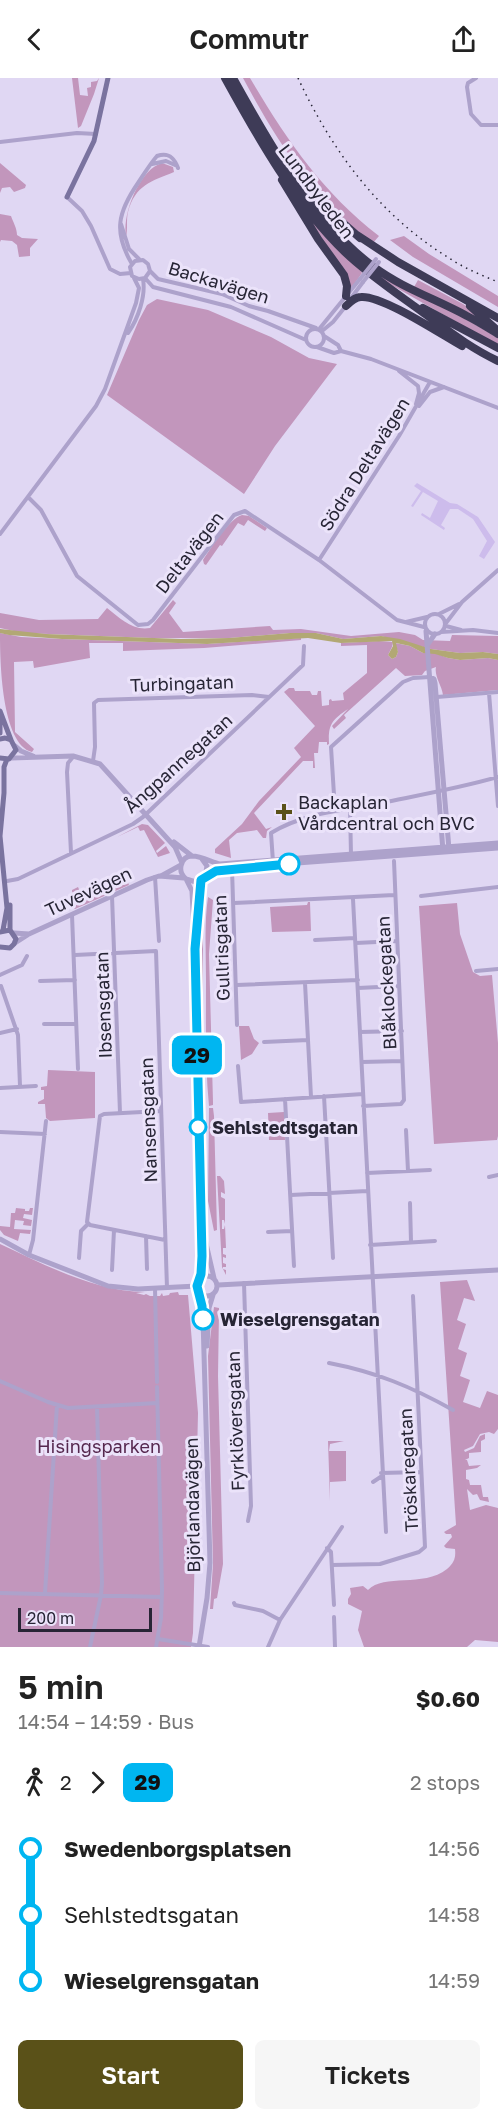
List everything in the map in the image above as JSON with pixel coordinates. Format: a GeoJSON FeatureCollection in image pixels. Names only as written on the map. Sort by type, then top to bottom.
{"type":"FeatureCollection","features":[{"type":"Feature","properties":{"kind":"highway","name":"Lundbyleden"},"geometry":{"type":"LineString","coordinates":[[227,80],[267,149],[307,208],[333,240],[360,266],[408,302],[483,354],[498,361]]}},
{"type":"Feature","properties":{"kind":"highway","name":"Lundbyleden"},"geometry":{"type":"LineString","coordinates":[[227,80],[319,212],[334,231],[364,260],[400,284],[498,333]]}},
{"type":"Feature","properties":{"kind":"highway"},"geometry":{"type":"LineString","coordinates":[[267,149],[297,207],[322,246],[344,274],[347,286],[346,296]]}},
{"type":"Feature","properties":{"kind":"highway"},"geometry":{"type":"LineString","coordinates":[[283,161],[330,210],[376,252],[378,260],[391,262],[461,301],[480,314],[498,333]]}},
{"type":"Feature","properties":{"kind":"highway"},"geometry":{"type":"LineString","coordinates":[[357,235],[398,262],[498,318]]}},
{"type":"Feature","properties":{"kind":"highway"},"geometry":{"type":"LineString","coordinates":[[346,306],[358,298],[369,297],[406,313],[462,346],[483,354]]}},
{"type":"Feature","properties":{"kind":"highway"},"geometry":{"type":"LineString","coordinates":[[408,302],[436,314],[498,348]]}},
{"type":"Feature","properties":{"kind":"main road"},"geometry":{"type":"LineString","coordinates":[[67,197],[86,161],[96,134],[108,78]]}},
{"type":"Feature","properties":{"kind":"main road"},"geometry":{"type":"LineString","coordinates":[[0,710],[0,733]]}},
{"type":"Feature","properties":{"kind":"main road"},"geometry":{"type":"LineString","coordinates":[[0,710],[15,746],[15,752],[4,767],[0,836],[7,931],[15,943]]}},
{"type":"Feature","properties":{"kind":"main road"},"geometry":{"type":"LineString","coordinates":[[0,739],[11,740]]}},
{"type":"Feature","properties":{"kind":"main road"},"geometry":{"type":"LineString","coordinates":[[0,758],[9,758]]}},
{"type":"Feature","properties":{"kind":"main road"},"geometry":{"type":"LineString","coordinates":[[0,790],[2,803]]}},
{"type":"Feature","properties":{"kind":"main road"},"geometry":{"type":"LineString","coordinates":[[3,872],[7,881],[7,931]]}},
{"type":"Feature","properties":{"kind":"main road","name":"Tuvevägen"},"geometry":{"type":"LineString","coordinates":[[0,948],[10,948],[15,943]]}},
{"type":"Feature","properties":{"kind":"street"},"geometry":{"type":"LineString","coordinates":[[473,79],[467,87],[471,114],[481,125],[498,125]]}},
{"type":"Feature","properties":{"kind":"street"},"geometry":{"type":"LineString","coordinates":[[0,142],[82,133],[96,134]]}},
{"type":"Feature","properties":{"kind":"street"},"geometry":{"type":"LineString","coordinates":[[1,532],[94,409],[105,389],[139,295],[139,288],[131,273],[132,264],[121,240],[122,212],[126,201],[151,164],[157,156],[166,154],[174,158],[178,168],[166,161],[151,164]]}},
{"type":"Feature","properties":{"kind":"street"},"geometry":{"type":"LineString","coordinates":[[67,197],[82,211],[91,226],[110,269],[120,274],[131,273]]}},
{"type":"Feature","properties":{"kind":"street"},"geometry":{"type":"LineString","coordinates":[[120,224],[129,249],[139,260],[132,264]]}},
{"type":"Feature","properties":{"kind":"street","name":"Backavägen"},"geometry":{"type":"LineString","coordinates":[[139,260],[148,263],[150,272],[158,279],[222,294],[321,331],[338,345],[340,351]]}},
{"type":"Feature","properties":{"kind":"street"},"geometry":{"type":"LineString","coordinates":[[318,347],[321,331],[346,296],[378,260]]}},
{"type":"Feature","properties":{"kind":"street","name":"Backavägen"},"geometry":{"type":"LineString","coordinates":[[144,279],[150,272]]}},
{"type":"Feature","properties":{"kind":"street","name":"Backavägen"},"geometry":{"type":"LineString","coordinates":[[134,278],[144,279],[153,287],[231,307],[306,340],[310,346],[334,353],[340,351],[371,358],[498,408]]}},
{"type":"Feature","properties":{"kind":"street"},"geometry":{"type":"LineString","coordinates":[[124,338],[132,328],[142,300],[144,279]]}},
{"type":"Feature","properties":{"kind":"street"},"geometry":{"type":"LineString","coordinates":[[306,340],[309,332],[321,331],[333,322],[362,280]]}},
{"type":"Feature","properties":{"kind":"street","name":"Backavägen"},"geometry":{"type":"LineString","coordinates":[[399,370],[419,388],[411,416]]}},
{"type":"Feature","properties":{"kind":"street","name":"Södra Deltavägen"},"geometry":{"type":"LineString","coordinates":[[319,560],[411,416],[430,382]]}},
{"type":"Feature","properties":{"kind":"street"},"geometry":{"type":"LineString","coordinates":[[411,416],[428,394],[444,387]]}},
{"type":"Feature","properties":{"kind":"street","name":"Deltavägen"},"geometry":{"type":"LineString","coordinates":[[28,497],[47,519],[77,576],[138,625],[147,625],[153,620],[234,515],[240,511],[249,512],[319,560],[397,620],[425,629]]}},
{"type":"Feature","properties":{"kind":"street"},"geometry":{"type":"LineString","coordinates":[[405,622],[450,610],[498,570]]}},
{"type":"Feature","properties":{"kind":"street"},"geometry":{"type":"LineString","coordinates":[[428,644],[462,602]]}},
{"type":"Feature","properties":{"kind":"street"},"geometry":{"type":"LineString","coordinates":[[437,615],[443,617],[446,624],[462,630],[484,630],[498,633]]}},
{"type":"Feature","properties":{"kind":"street"},"geometry":{"type":"LineString","coordinates":[[429,616],[425,621],[425,629],[430,677]]}},
{"type":"Feature","properties":{"kind":"street"},"geometry":{"type":"LineString","coordinates":[[425,629],[438,633],[456,633],[462,630]]}},
{"type":"Feature","properties":{"kind":"street","name":"Ångpannegatan"},"geometry":{"type":"LineString","coordinates":[[7,881],[18,879],[133,824],[147,814],[303,665],[304,646]]}},
{"type":"Feature","properties":{"kind":"street"},"geometry":{"type":"LineString","coordinates":[[335,811],[331,747],[403,682],[413,678],[430,677],[435,683],[434,696],[446,850]]}},
{"type":"Feature","properties":{"kind":"street"},"geometry":{"type":"LineString","coordinates":[[434,696],[498,692]]}},
{"type":"Feature","properties":{"kind":"street"},"geometry":{"type":"LineString","coordinates":[[489,693],[498,806]]}},
{"type":"Feature","properties":{"kind":"street","name":"Turbingatan"},"geometry":{"type":"LineString","coordinates":[[93,761],[95,701],[252,695],[270,697]]}},
{"type":"Feature","properties":{"kind":"street"},"geometry":{"type":"LineString","coordinates":[[15,746],[26,754],[37,757]]}},
{"type":"Feature","properties":{"kind":"street"},"geometry":{"type":"LineString","coordinates":[[71,853],[67,772],[68,764],[73,756]]}},
{"type":"Feature","properties":{"kind":"street"},"geometry":{"type":"LineString","coordinates":[[9,758],[73,756],[93,761],[104,767],[156,824],[192,856],[220,864],[273,863],[498,848]]}},
{"type":"Feature","properties":{"kind":"street"},"geometry":{"type":"LineString","coordinates":[[273,863],[271,833],[274,831],[335,811],[441,791],[497,777]]}},
{"type":"Feature","properties":{"kind":"street"},"geometry":{"type":"LineString","coordinates":[[350,808],[350,857]]}},
{"type":"Feature","properties":{"kind":"street","name":"Björlandavägen"},"geometry":{"type":"LineString","coordinates":[[156,824],[175,847],[181,864],[181,873],[192,891],[202,1256],[199,1290],[205,1362],[210,1563],[199,1646]]}},
{"type":"Feature","properties":{"kind":"street"},"geometry":{"type":"LineString","coordinates":[[446,850],[498,843]]}},
{"type":"Feature","properties":{"kind":"street"},"geometry":{"type":"LineString","coordinates":[[181,864],[192,856]]}},
{"type":"Feature","properties":{"kind":"street","name":"Björlandavägen"},"geometry":{"type":"LineString","coordinates":[[195,949],[202,880],[207,868],[202,859]]}},
{"type":"Feature","properties":{"kind":"street","name":"Blåklockegatan"},"geometry":{"type":"LineString","coordinates":[[363,1106],[403,1103],[402,1060],[404,1056],[394,861]]}},
{"type":"Feature","properties":{"kind":"street"},"geometry":{"type":"LineString","coordinates":[[186,880],[195,882],[216,871],[273,863]]}},
{"type":"Feature","properties":{"kind":"street","name":"Tuvevägen"},"geometry":{"type":"LineString","coordinates":[[15,943],[29,934],[181,864]]}},
{"type":"Feature","properties":{"kind":"street","name":"Gullrisgatan"},"geometry":{"type":"LineString","coordinates":[[232,869],[237,1025]]}},
{"type":"Feature","properties":{"kind":"street"},"geometry":{"type":"LineString","coordinates":[[157,877],[159,941]]}},
{"type":"Feature","properties":{"kind":"street","name":"Tuvevägen"},"geometry":{"type":"LineString","coordinates":[[157,877],[180,877],[186,880]]}},
{"type":"Feature","properties":{"kind":"street"},"geometry":{"type":"LineString","coordinates":[[421,896],[498,887]]}},
{"type":"Feature","properties":{"kind":"street"},"geometry":{"type":"LineString","coordinates":[[234,903],[353,899],[394,895]]}},
{"type":"Feature","properties":{"kind":"street","name":"Ibsensgatan"},"geometry":{"type":"LineString","coordinates":[[112,896],[120,1113]]}},
{"type":"Feature","properties":{"kind":"street"},"geometry":{"type":"LineString","coordinates":[[353,899],[381,1475],[386,1532]]}},
{"type":"Feature","properties":{"kind":"street"},"geometry":{"type":"LineString","coordinates":[[72,915],[78,1069]]}},
{"type":"Feature","properties":{"kind":"street","name":"Tuvevägen"},"geometry":{"type":"LineString","coordinates":[[7,931],[29,934]]}},
{"type":"Feature","properties":{"kind":"street"},"geometry":{"type":"LineString","coordinates":[[315,940],[397,941]]}},
{"type":"Feature","properties":{"kind":"street","name":"Nansensgatan"},"geometry":{"type":"LineString","coordinates":[[115,952],[156,951],[167,1288]]}},
{"type":"Feature","properties":{"kind":"street"},"geometry":{"type":"LineString","coordinates":[[75,955],[115,952]]}},
{"type":"Feature","properties":{"kind":"street"},"geometry":{"type":"LineString","coordinates":[[0,975],[22,965],[27,956]]}},
{"type":"Feature","properties":{"kind":"street"},"geometry":{"type":"LineString","coordinates":[[476,971],[498,969]]}},
{"type":"Feature","properties":{"kind":"street"},"geometry":{"type":"LineString","coordinates":[[40,981],[75,980]]}},
{"type":"Feature","properties":{"kind":"street"},"geometry":{"type":"LineString","coordinates":[[237,986],[358,980]]}},
{"type":"Feature","properties":{"kind":"street"},"geometry":{"type":"LineString","coordinates":[[305,983],[311,1097]]}},
{"type":"Feature","properties":{"kind":"street"},"geometry":{"type":"LineString","coordinates":[[1,986],[17,1029],[20,1086]]}},
{"type":"Feature","properties":{"kind":"street"},"geometry":{"type":"LineString","coordinates":[[358,988],[399,986]]}},
{"type":"Feature","properties":{"kind":"street"},"geometry":{"type":"LineString","coordinates":[[44,1024],[76,1024]]}},
{"type":"Feature","properties":{"kind":"street"},"geometry":{"type":"LineString","coordinates":[[0,1033],[17,1029]]}},
{"type":"Feature","properties":{"kind":"street"},"geometry":{"type":"LineString","coordinates":[[360,1032],[402,1031]]}},
{"type":"Feature","properties":{"kind":"street"},"geometry":{"type":"LineString","coordinates":[[264,1042],[308,1040]]}},
{"type":"Feature","properties":{"kind":"street"},"geometry":{"type":"LineString","coordinates":[[362,1062],[402,1060]]}},
{"type":"Feature","properties":{"kind":"street"},"geometry":{"type":"LineString","coordinates":[[238,1066],[241,1102],[363,1094]]}},
{"type":"Feature","properties":{"kind":"street"},"geometry":{"type":"LineString","coordinates":[[0,1088],[36,1086]]}},
{"type":"Feature","properties":{"kind":"street"},"geometry":{"type":"LineString","coordinates":[[324,1096],[333,1258]]}},
{"type":"Feature","properties":{"kind":"street"},"geometry":{"type":"LineString","coordinates":[[285,1099],[294,1266]]}},
{"type":"Feature","properties":{"kind":"street"},"geometry":{"type":"LineString","coordinates":[[79,1258],[81,1231],[88,1224],[100,1116],[161,1111]]}},
{"type":"Feature","properties":{"kind":"street"},"geometry":{"type":"LineString","coordinates":[[29,1255],[33,1240],[46,1121]]}},
{"type":"Feature","properties":{"kind":"street"},"geometry":{"type":"LineString","coordinates":[[406,1130],[408,1171]]}},
{"type":"Feature","properties":{"kind":"street"},"geometry":{"type":"LineString","coordinates":[[0,1132],[45,1134]]}},
{"type":"Feature","properties":{"kind":"street"},"geometry":{"type":"LineString","coordinates":[[367,1173],[430,1170]]}},
{"type":"Feature","properties":{"kind":"street"},"geometry":{"type":"LineString","coordinates":[[489,1177],[498,1175]]}},
{"type":"Feature","properties":{"kind":"street"},"geometry":{"type":"LineString","coordinates":[[291,1195],[368,1191]]}},
{"type":"Feature","properties":{"kind":"street"},"geometry":{"type":"LineString","coordinates":[[410,1203],[411,1242]]}},
{"type":"Feature","properties":{"kind":"street","name":"Björlandavägen"},"geometry":{"type":"LineString","coordinates":[[200,1218],[214,1269],[214,1278],[218,1285],[209,1308],[205,1362]]}},
{"type":"Feature","properties":{"kind":"street"},"geometry":{"type":"LineString","coordinates":[[88,1224],[165,1240]]}},
{"type":"Feature","properties":{"kind":"street"},"geometry":{"type":"LineString","coordinates":[[112,1270],[114,1230]]}},
{"type":"Feature","properties":{"kind":"street"},"geometry":{"type":"LineString","coordinates":[[268,1232],[292,1231]]}},
{"type":"Feature","properties":{"kind":"street"},"geometry":{"type":"LineString","coordinates":[[146,1236],[147,1269]]}},
{"type":"Feature","properties":{"kind":"street"},"geometry":{"type":"LineString","coordinates":[[0,1239],[29,1255],[108,1286],[129,1289],[199,1290],[207,1296],[213,1295]]}},
{"type":"Feature","properties":{"kind":"street"},"geometry":{"type":"LineString","coordinates":[[370,1245],[435,1241]]}},
{"type":"Feature","properties":{"kind":"street"},"geometry":{"type":"LineString","coordinates":[[218,1285],[498,1270]]}},
{"type":"Feature","properties":{"kind":"street"},"geometry":{"type":"LineString","coordinates":[[200,1279],[206,1276],[214,1278]]}},
{"type":"Feature","properties":{"kind":"street","name":"Fyrklöversgatan"},"geometry":{"type":"LineString","coordinates":[[244,1283],[251,1506],[248,1521]]}},
{"type":"Feature","properties":{"kind":"street"},"geometry":{"type":"LineString","coordinates":[[155,1288],[162,1596],[156,1647]]}},
{"type":"Feature","properties":{"kind":"street","name":"Tröskaregatan"},"geometry":{"type":"LineString","coordinates":[[332,1566],[380,1564],[424,1549],[413,1296]]}},
{"type":"Feature","properties":{"kind":"street"},"geometry":{"type":"LineString","coordinates":[[329,1363],[377,1374],[417,1390],[453,1410]]}},
{"type":"Feature","properties":{"kind":"street"},"geometry":{"type":"LineString","coordinates":[[0,1381],[68,1408],[157,1403]]}},
{"type":"Feature","properties":{"kind":"street"},"geometry":{"type":"LineString","coordinates":[[45,1593],[57,1405]]}},
{"type":"Feature","properties":{"kind":"street"},"geometry":{"type":"LineString","coordinates":[[90,1647],[101,1595],[97,1407]]}},
{"type":"Feature","properties":{"kind":"street"},"geometry":{"type":"LineString","coordinates":[[372,1482],[381,1475],[421,1472]]}},
{"type":"Feature","properties":{"kind":"street"},"geometry":{"type":"LineString","coordinates":[[267,1647],[280,1620],[342,1527]]}},
{"type":"Feature","properties":{"kind":"street"},"geometry":{"type":"LineString","coordinates":[[327,1548],[331,1550],[334,1605]]}},
{"type":"Feature","properties":{"kind":"street"},"geometry":{"type":"LineString","coordinates":[[0,1593],[162,1596]]}},
{"type":"Feature","properties":{"kind":"street"},"geometry":{"type":"LineString","coordinates":[[234,1603],[263,1611],[280,1620]]}},
{"type":"Feature","properties":{"kind":"street"},"geometry":{"type":"LineString","coordinates":[[334,1617],[334,1647]]}},
{"type":"Feature","properties":{"kind":"street"},"geometry":{"type":"LineString","coordinates":[[158,1638],[208,1647]]}},
{"type":"Feature","properties":{"kind":"green space"},"geometry":{"type":"Polygon","coordinates":[[[72,78],[78,78],[80,95],[88,96],[87,88],[91,87],[91,82],[99,78],[81,126],[78,128],[72,78]]]}},
{"type":"Feature","properties":{"kind":"green space"},"geometry":{"type":"Polygon","coordinates":[[[243,78],[250,78],[277,122],[323,183],[379,236],[373,243],[333,208],[298,168],[243,78]]]}},
{"type":"Feature","properties":{"kind":"green space"},"geometry":{"type":"Polygon","coordinates":[[[0,163],[26,185],[25,188],[14,192],[10,187],[2,188],[0,193],[0,163]]]}},
{"type":"Feature","properties":{"kind":"green space"},"geometry":{"type":"Polygon","coordinates":[[[162,163],[173,167],[174,172],[145,185],[135,196],[128,210],[134,193],[147,174],[162,163]]]}},
{"type":"Feature","properties":{"kind":"green space"},"geometry":{"type":"Polygon","coordinates":[[[303,208],[361,270],[362,273],[350,290],[303,208]]]}},
{"type":"Feature","properties":{"kind":"green space"},"geometry":{"type":"Polygon","coordinates":[[[0,214],[11,216],[17,235],[22,238],[38,239],[30,248],[30,256],[19,257],[17,245],[12,241],[1,240],[0,242],[0,214]]]}},
{"type":"Feature","properties":{"kind":"green space"},"geometry":{"type":"Polygon","coordinates":[[[404,236],[498,296],[498,307],[413,257],[390,240],[404,236]]]}},
{"type":"Feature","properties":{"kind":"green space"},"geometry":{"type":"Polygon","coordinates":[[[382,277],[454,312],[498,338],[498,346],[381,279],[382,277]]]}},
{"type":"Feature","properties":{"kind":"green space"},"geometry":{"type":"Polygon","coordinates":[[[418,280],[479,315],[477,317],[414,287],[418,280]]]}},
{"type":"Feature","properties":{"kind":"green space"},"geometry":{"type":"Polygon","coordinates":[[[157,299],[208,310],[271,337],[309,358],[337,364],[275,446],[244,494],[107,395],[139,320],[147,305],[157,299]]]}},
{"type":"Feature","properties":{"kind":"green space"},"geometry":{"type":"Polygon","coordinates":[[[242,515],[249,516],[267,528],[265,531],[248,520],[244,526],[238,523],[222,546],[220,545],[206,565],[204,564],[203,560],[221,534],[242,515]]]}},
{"type":"Feature","properties":{"kind":"green space"},"geometry":{"type":"Polygon","coordinates":[[[173,600],[176,603],[169,613],[183,632],[270,626],[273,630],[301,629],[351,636],[399,632],[415,635],[423,640],[450,641],[452,635],[498,636],[498,654],[460,653],[431,649],[381,636],[343,639],[316,633],[290,633],[229,638],[152,638],[23,633],[0,628],[0,613],[39,620],[98,619],[107,608],[132,626],[150,628],[173,600]]]}},
{"type":"Feature","properties":{"kind":"green space"},"geometry":{"type":"Polygon","coordinates":[[[0,633],[21,637],[207,644],[301,638],[301,640],[204,648],[123,651],[123,643],[89,643],[90,658],[34,668],[33,661],[14,662],[15,732],[34,749],[32,752],[22,746],[14,734],[8,718],[2,680],[0,633]]]}},
{"type":"Feature","properties":{"kind":"green space"},"geometry":{"type":"Polygon","coordinates":[[[393,642],[388,655],[392,659],[398,652],[395,643],[410,646],[423,653],[435,653],[460,660],[488,658],[498,660],[498,690],[443,695],[436,667],[425,671],[422,675],[405,676],[396,668],[344,715],[346,718],[334,729],[332,726],[348,709],[332,723],[329,744],[319,742],[318,753],[314,753],[315,768],[313,768],[313,761],[303,761],[254,813],[266,829],[272,827],[267,831],[266,838],[263,838],[257,830],[237,833],[229,840],[231,858],[215,853],[215,849],[242,824],[259,801],[301,757],[294,748],[315,726],[284,692],[289,688],[294,688],[295,691],[310,691],[312,695],[317,695],[318,691],[321,691],[322,706],[329,705],[331,699],[332,701],[344,700],[343,693],[367,673],[367,645],[341,646],[341,643],[393,642]]]}},
{"type":"Feature","properties":{"kind":"green space"},"geometry":{"type":"Polygon","coordinates":[[[142,824],[148,825],[165,843],[156,851],[157,853],[166,846],[170,853],[158,857],[144,830],[140,831],[138,827],[117,837],[142,824]]]}},
{"type":"Feature","properties":{"kind":"green space"},"geometry":{"type":"Polygon","coordinates":[[[125,875],[129,885],[73,908],[72,890],[78,887],[81,894],[125,875]]]}},
{"type":"Feature","properties":{"kind":"green space"},"geometry":{"type":"Polygon","coordinates":[[[202,895],[205,895],[203,1073],[205,1107],[201,1107],[200,915],[202,895]]]}},
{"type":"Feature","properties":{"kind":"green space"},"geometry":{"type":"Polygon","coordinates":[[[208,897],[213,900],[209,954],[213,1105],[209,1106],[206,1028],[208,897]]]}},
{"type":"Feature","properties":{"kind":"green space"},"geometry":{"type":"Polygon","coordinates":[[[310,902],[311,931],[272,932],[270,907],[307,905],[310,902]]]}},
{"type":"Feature","properties":{"kind":"green space"},"geometry":{"type":"Polygon","coordinates":[[[457,903],[460,934],[473,972],[480,976],[492,975],[498,1043],[498,1136],[497,1140],[434,1144],[419,906],[457,903]]]}},
{"type":"Feature","properties":{"kind":"green space"},"geometry":{"type":"Polygon","coordinates":[[[239,1026],[249,1026],[254,1039],[259,1043],[252,1054],[241,1060],[239,1026]]]}},
{"type":"Feature","properties":{"kind":"green space"},"geometry":{"type":"Polygon","coordinates":[[[48,1070],[95,1072],[95,1118],[50,1121],[46,1118],[45,1104],[38,1104],[38,1102],[44,1099],[44,1090],[41,1090],[41,1087],[47,1086],[48,1070]]]}},
{"type":"Feature","properties":{"kind":"green space"},"geometry":{"type":"Polygon","coordinates":[[[209,1108],[213,1108],[214,1116],[217,1230],[214,1231],[208,1201],[209,1108]]]}},
{"type":"Feature","properties":{"kind":"green space"},"geometry":{"type":"Polygon","coordinates":[[[284,1112],[285,1140],[269,1140],[268,1113],[284,1112]]]}},
{"type":"Feature","properties":{"kind":"green space"},"geometry":{"type":"Polygon","coordinates":[[[217,1176],[224,1181],[225,1194],[221,1192],[221,1197],[225,1199],[225,1224],[222,1220],[222,1229],[225,1225],[226,1248],[223,1248],[223,1254],[226,1258],[223,1257],[223,1263],[226,1267],[223,1269],[222,1267],[217,1176]]]}},
{"type":"Feature","properties":{"kind":"green space"},"geometry":{"type":"Polygon","coordinates":[[[16,1208],[29,1211],[33,1208],[32,1215],[24,1214],[23,1218],[32,1220],[31,1226],[23,1225],[24,1221],[15,1220],[14,1229],[31,1230],[30,1234],[20,1233],[18,1241],[4,1235],[0,1230],[0,1226],[10,1227],[11,1213],[15,1213],[16,1208]]]}},
{"type":"Feature","properties":{"kind":"green space","name":"Hisingsparken"},"geometry":{"type":"Polygon","coordinates":[[[0,1244],[70,1276],[89,1282],[126,1291],[145,1292],[136,1293],[150,1296],[160,1296],[162,1293],[163,1296],[178,1292],[179,1295],[188,1295],[198,1413],[191,1647],[0,1647],[0,1244]]]}},
{"type":"Feature","properties":{"kind":"green space"},"geometry":{"type":"Polygon","coordinates":[[[467,1280],[475,1301],[464,1298],[457,1320],[466,1324],[458,1349],[467,1353],[460,1376],[470,1380],[463,1402],[480,1408],[487,1391],[498,1395],[498,1429],[494,1434],[489,1432],[480,1434],[473,1446],[464,1450],[465,1452],[474,1448],[480,1436],[485,1434],[485,1439],[481,1441],[481,1452],[469,1453],[469,1458],[465,1460],[469,1466],[481,1465],[466,1470],[466,1479],[469,1480],[470,1485],[481,1485],[483,1497],[488,1497],[489,1502],[480,1500],[477,1494],[473,1495],[467,1489],[470,1510],[486,1505],[498,1508],[498,1642],[475,1640],[467,1647],[364,1647],[358,1630],[362,1611],[348,1604],[350,1588],[363,1586],[368,1590],[384,1582],[427,1578],[447,1569],[455,1558],[455,1549],[444,1546],[452,1537],[451,1534],[444,1532],[456,1525],[440,1282],[467,1280]]]}},
{"type":"Feature","properties":{"kind":"green space"},"geometry":{"type":"Polygon","coordinates":[[[214,1307],[219,1308],[218,1376],[223,1564],[217,1598],[214,1599],[213,1609],[210,1609],[213,1564],[208,1356],[214,1307]]]}},
{"type":"Feature","properties":{"kind":"green space"},"geometry":{"type":"Polygon","coordinates":[[[328,1441],[344,1441],[330,1444],[329,1451],[346,1451],[346,1481],[330,1482],[330,1501],[328,1441]]]}},
{"type":"Feature","properties":{"kind":"shaded area"},"geometry":{"type":"Polygon","coordinates":[[[417,483],[478,517],[495,542],[484,559],[479,556],[487,541],[473,519],[458,509],[450,509],[441,525],[445,528],[444,530],[421,515],[422,513],[430,518],[438,501],[423,492],[413,507],[411,506],[421,491],[414,486],[417,483]]]}},
{"type":"Feature","properties":{"kind":"shaded area"},"geometry":{"type":"Polygon","coordinates":[[[0,629],[46,634],[181,639],[290,633],[316,633],[343,639],[381,636],[400,639],[431,649],[460,653],[498,654],[498,660],[448,658],[423,653],[410,646],[396,643],[398,652],[392,659],[388,655],[393,646],[392,641],[341,643],[308,638],[207,644],[62,639],[9,635],[0,633],[0,629]]]}},
{"type":"Feature","properties":{"kind":"railway"},"geometry":{"type":"LineString","coordinates":[[298,78],[311,105],[342,156],[379,201],[424,241],[461,265],[498,282]]}},
{"type":"Feature","properties":{"kind":"bus line","name":"29"},"geometry":{"type":"LineString","coordinates":[[203,1319],[197,1286],[201,1274],[202,1256],[195,949],[201,880],[216,871],[289,864]]}},
{"type":"Feature","properties":{"kind":"place","name":"Backaplan Vårdcentral och BVC"},"geometry":{"type":"Point","coordinates":[284,812]}},
{"type":"Feature","properties":{"kind":"place","name":"Sehlstedtsgatan"},"geometry":{"type":"Point","coordinates":[198,1127]}},
{"type":"Feature","properties":{"kind":"place","name":"Wieselgrensgatan"},"geometry":{"type":"Point","coordinates":[203,1319]}}]}
